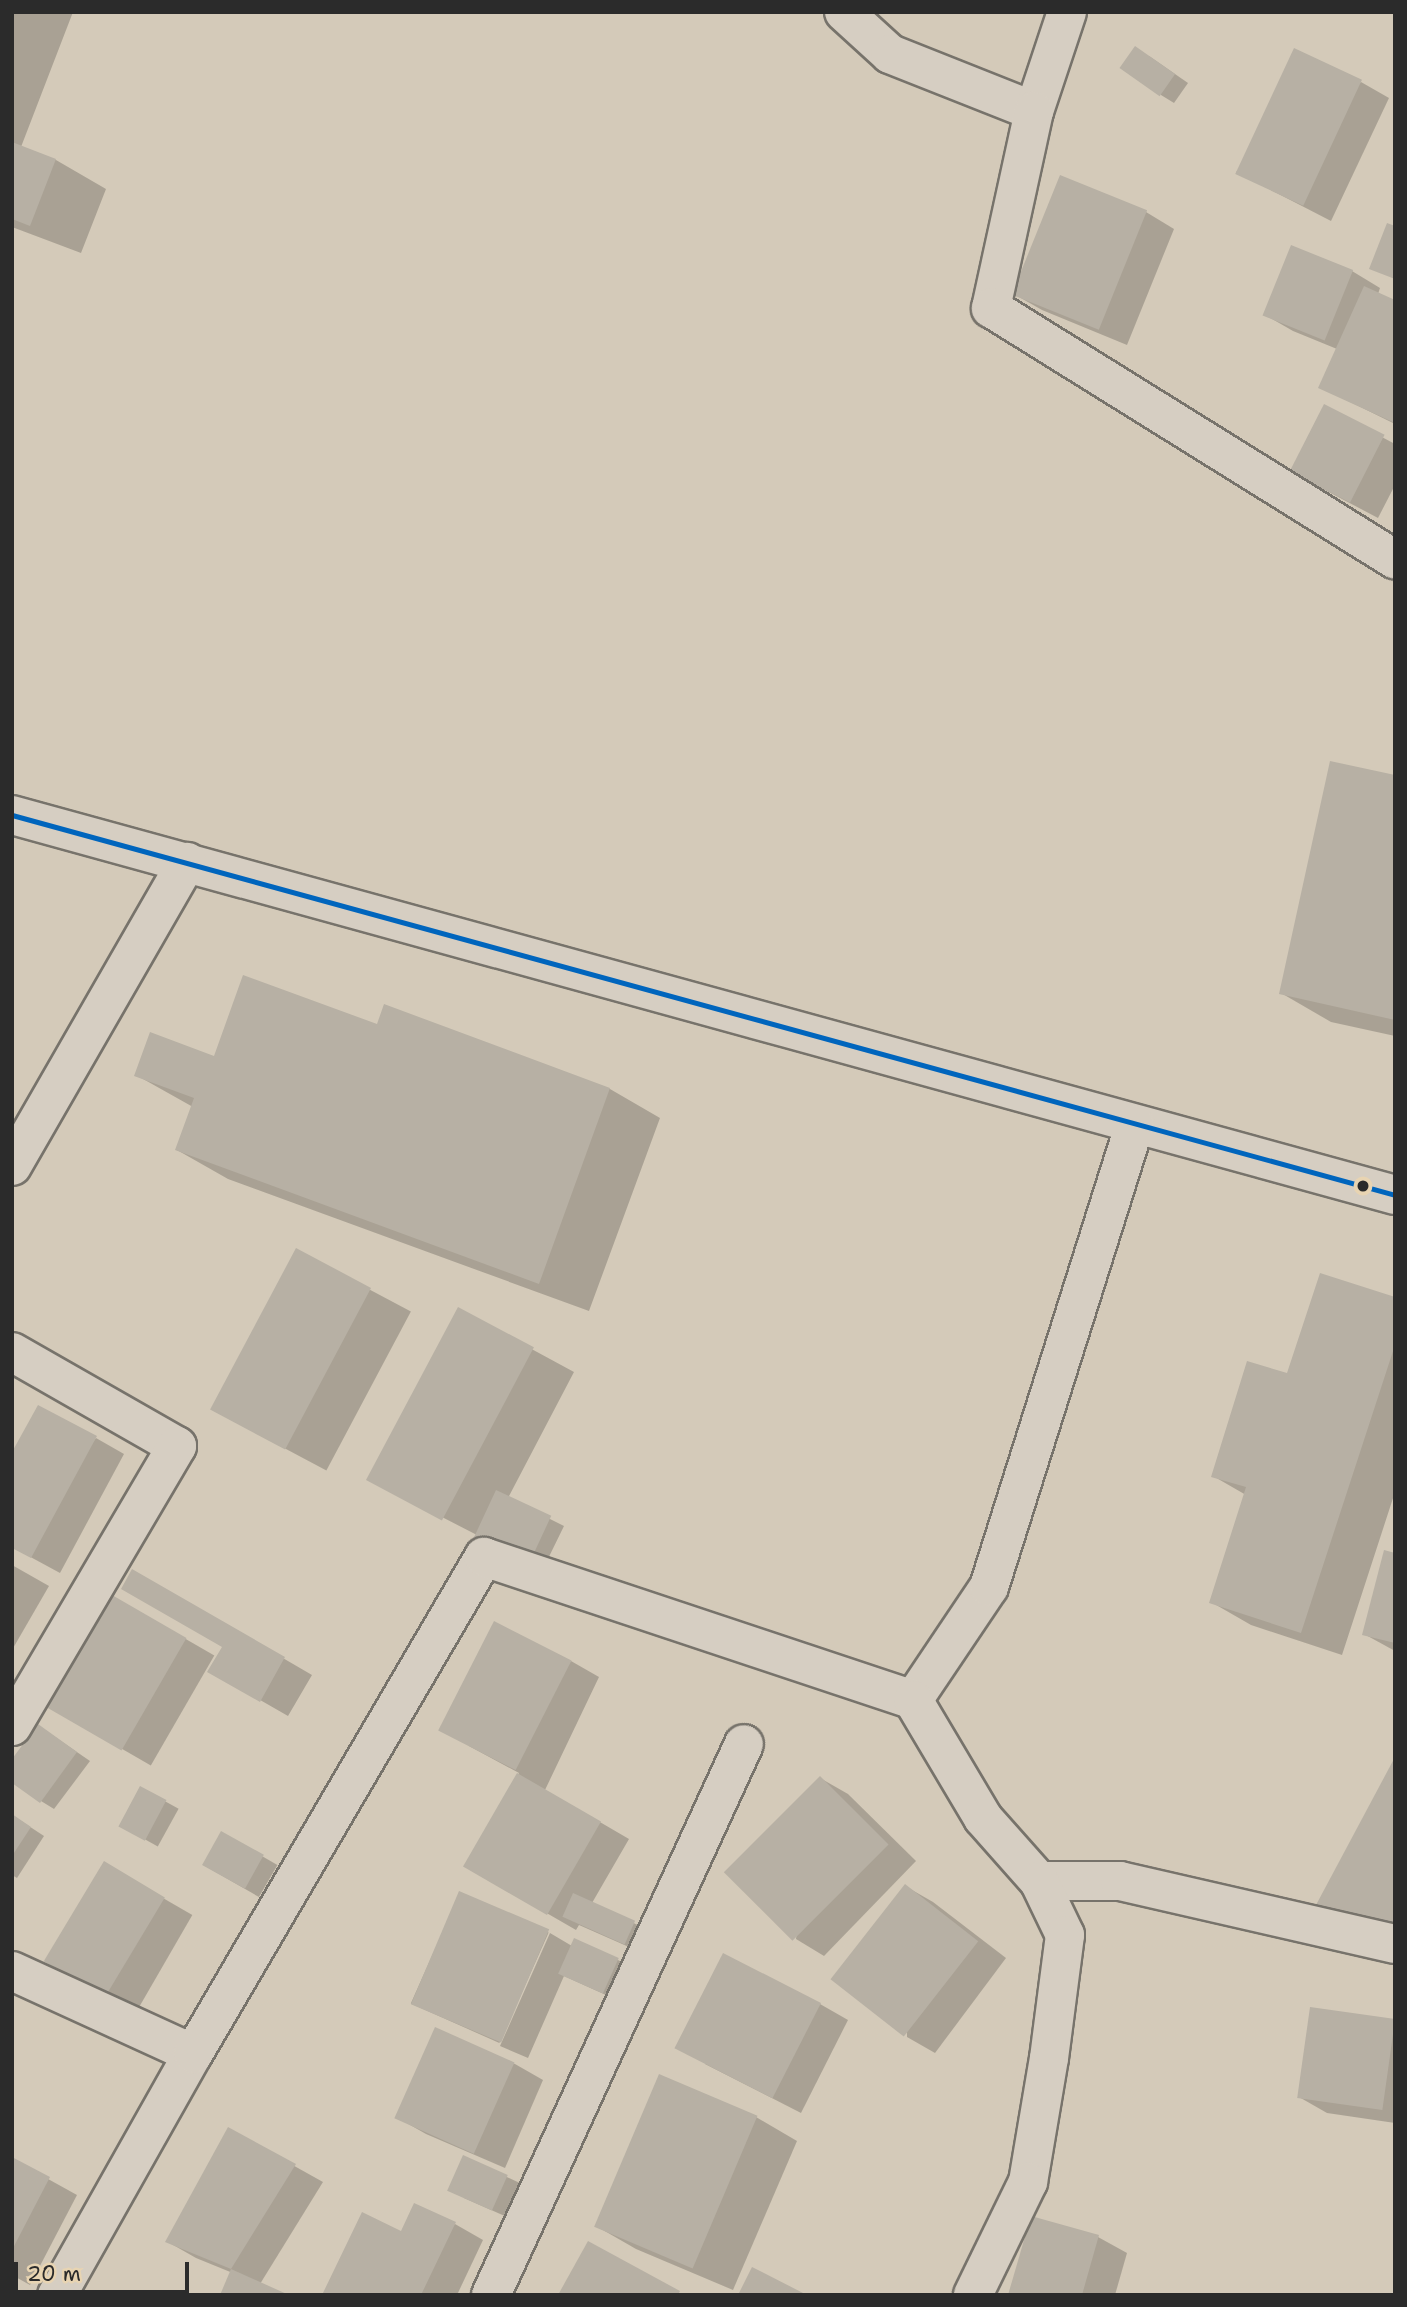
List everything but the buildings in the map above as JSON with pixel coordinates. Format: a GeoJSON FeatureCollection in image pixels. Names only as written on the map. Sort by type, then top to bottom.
{"type":"FeatureCollection","features":[{"type":"Feature","properties":{"kind":"street"},"geometry":{"type":"LineString","coordinates":[[844,12],[890,54],[1034,111]]}},
{"type":"Feature","properties":{"kind":"street"},"geometry":{"type":"LineString","coordinates":[[1067,12],[1034,111],[991,308],[1395,559]]}},
{"type":"Feature","properties":{"kind":"street"},"geometry":{"type":"LineString","coordinates":[[12,815],[1395,1195]]}},
{"type":"Feature","properties":{"kind":"street"},"geometry":{"type":"LineString","coordinates":[[12,1166],[187,862]]}},
{"type":"Feature","properties":{"kind":"street"},"geometry":{"type":"LineString","coordinates":[[913,1700],[989,1587],[1135,1124]]}},
{"type":"Feature","properties":{"kind":"street"},"geometry":{"type":"LineString","coordinates":[[12,1352],[177,1446],[12,1726]]}},
{"type":"Feature","properties":{"kind":"street"},"geometry":{"type":"LineString","coordinates":[[57,2295],[193,2054],[484,1557],[913,1700],[983,1818],[1039,1881],[1065,1936],[1049,2057],[1028,2182],[973,2295]]}},
{"type":"Feature","properties":{"kind":"street"},"geometry":{"type":"LineString","coordinates":[[491,2295],[744,1744]]}},
{"type":"Feature","properties":{"kind":"street"},"geometry":{"type":"LineString","coordinates":[[1039,1881],[1120,1881],[1395,1944]]}},
{"type":"Feature","properties":{"kind":"street"},"geometry":{"type":"LineString","coordinates":[[12,1970],[193,2054]]}},
{"type":"Feature","properties":{"kind":"transit line"},"geometry":{"type":"LineString","coordinates":[[12,815],[1395,1195]]}}]}
